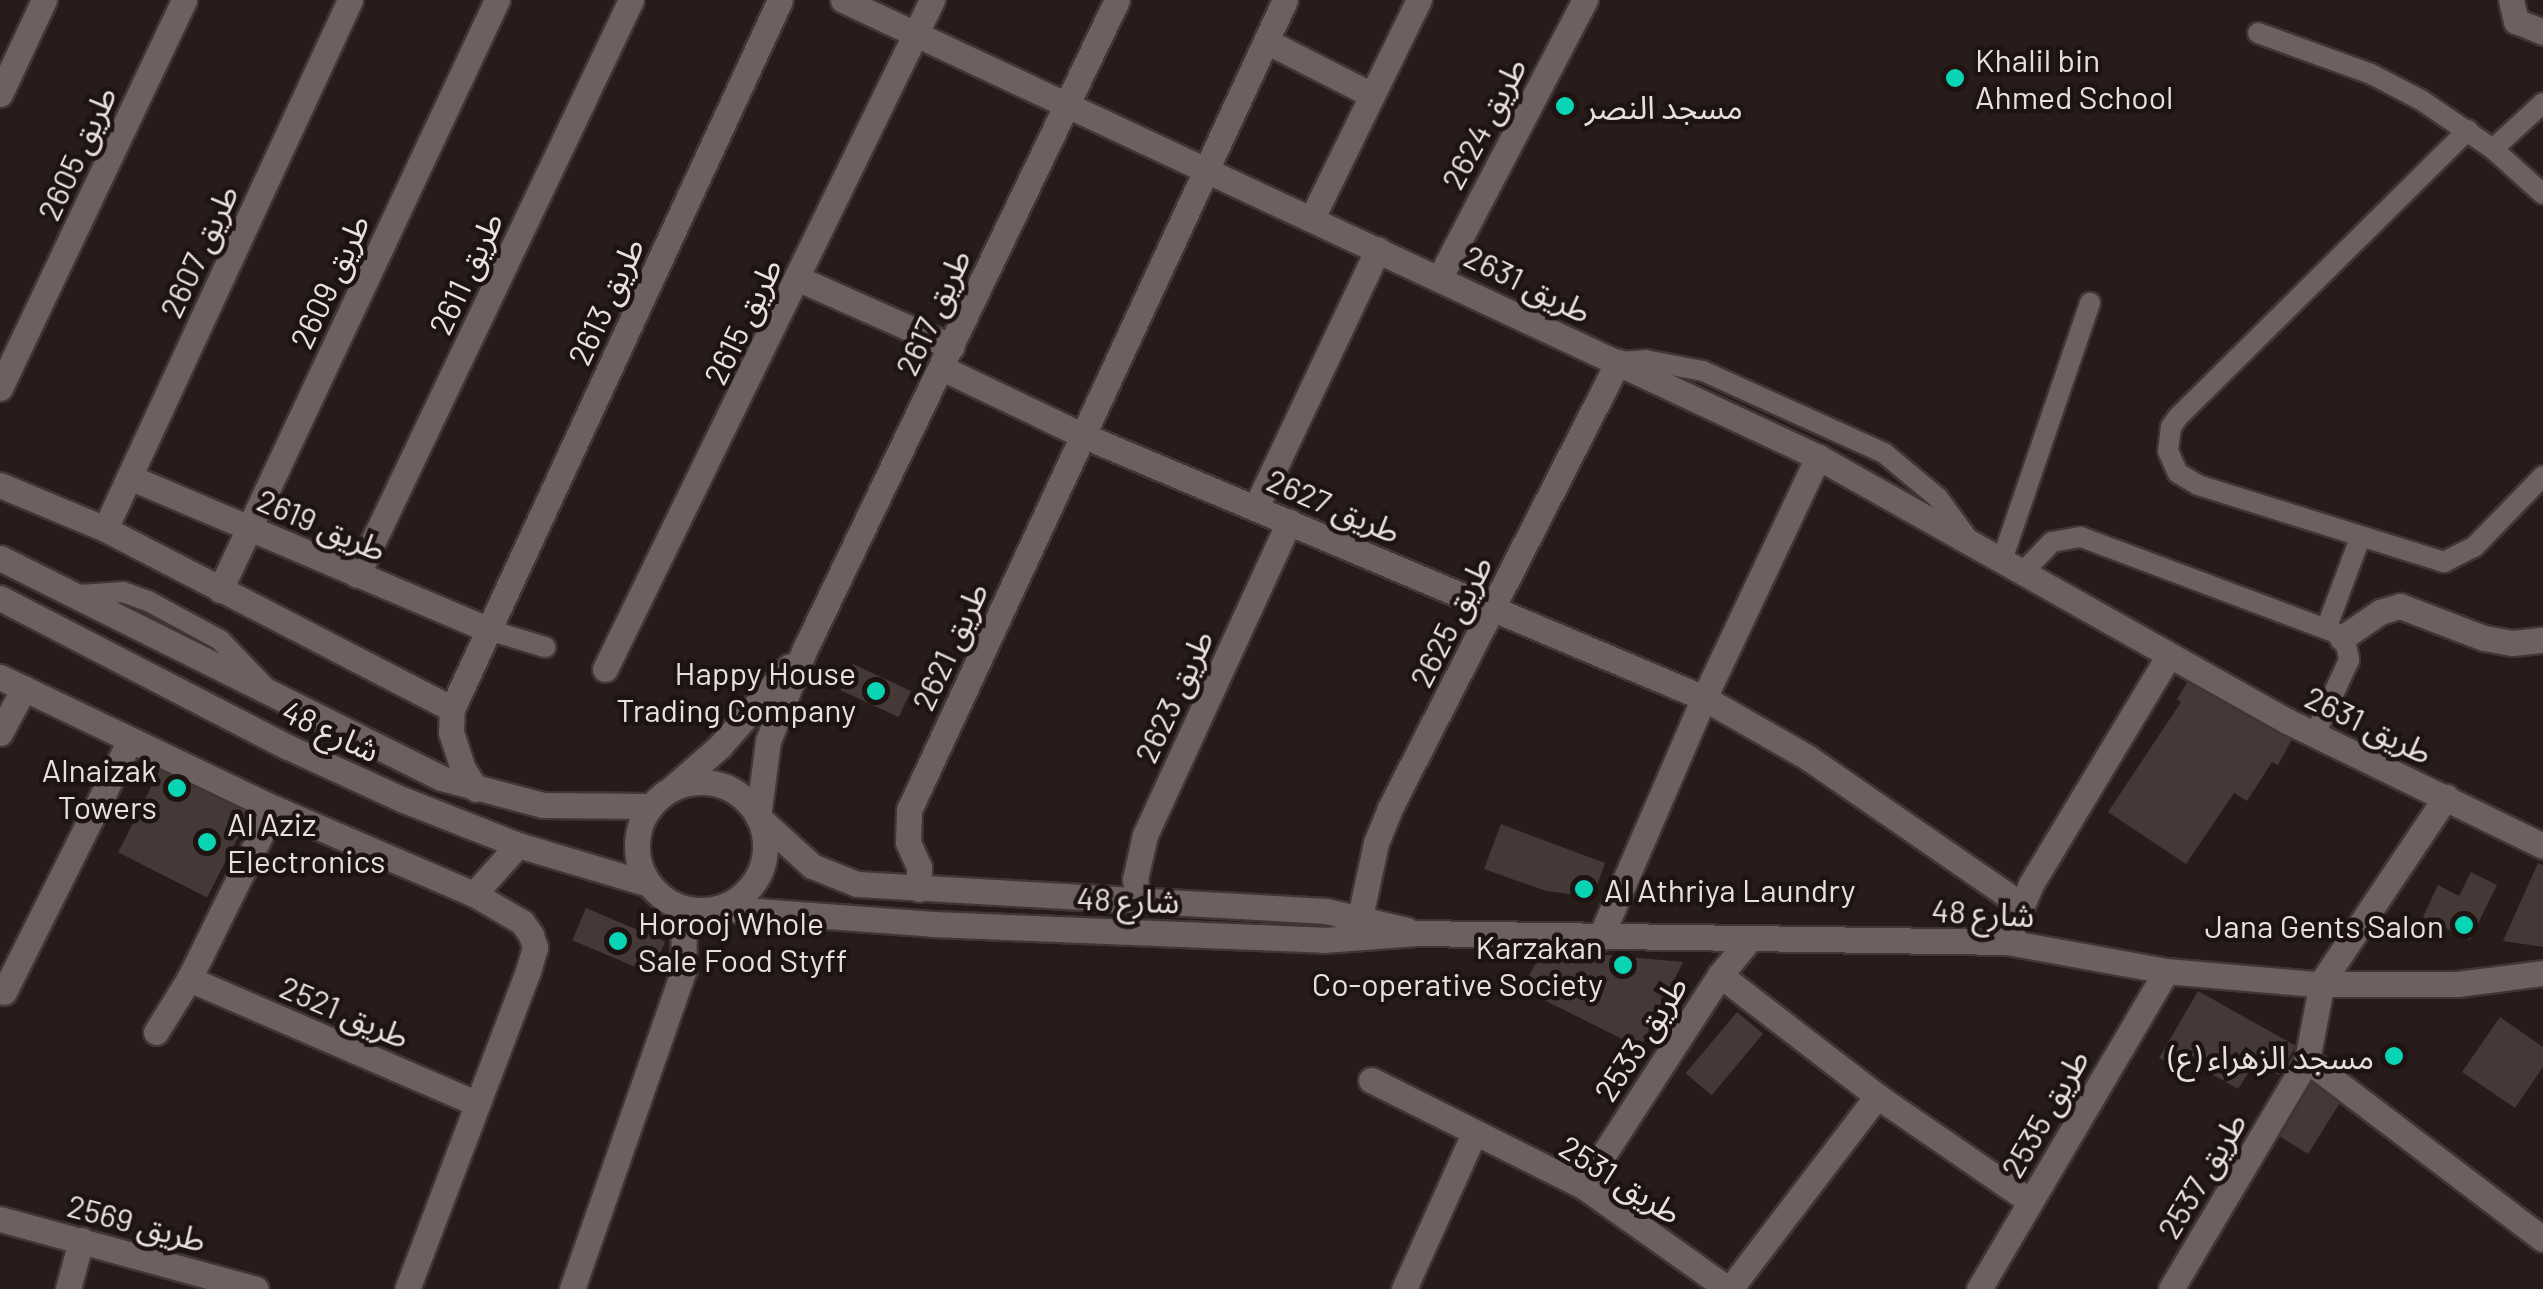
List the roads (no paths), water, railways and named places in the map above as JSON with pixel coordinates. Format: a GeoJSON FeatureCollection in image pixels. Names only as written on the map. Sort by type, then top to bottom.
{"type":"FeatureCollection","features":[{"type":"Feature","properties":{"kind":"street"},"geometry":{"type":"LineString","coordinates":[[0,94],[44,0]]}},
{"type":"Feature","properties":{"kind":"street","name":"طريق 2605"},"geometry":{"type":"LineString","coordinates":[[0,388],[184,0]]}},
{"type":"Feature","properties":{"kind":"street","name":"طريق 2607"},"geometry":{"type":"LineString","coordinates":[[106,529],[350,0]]}},
{"type":"Feature","properties":{"kind":"street","name":"طريق 2609"},"geometry":{"type":"LineString","coordinates":[[220,590],[497,0]]}},
{"type":"Feature","properties":{"kind":"street","name":"طريق 2611"},"geometry":{"type":"LineString","coordinates":[[357,575],[631,0]]}},
{"type":"Feature","properties":{"kind":"street","name":"طريق 2613"},"geometry":{"type":"LineString","coordinates":[[452,709],[780,0]]}},
{"type":"Feature","properties":{"kind":"street","name":"طريق 2631"},"geometry":{"type":"LineString","coordinates":[[843,0],[1818,457],[2314,734],[2543,846]]}},
{"type":"Feature","properties":{"kind":"street","name":"طريق 2615"},"geometry":{"type":"LineString","coordinates":[[606,668],[932,0]]}},
{"type":"Feature","properties":{"kind":"street","name":"طريق 2617"},"geometry":{"type":"LineString","coordinates":[[758,818],[768,741],[804,651],[1117,0]]}},
{"type":"Feature","properties":{"kind":"street","name":"طريق 2621"},"geometry":{"type":"LineString","coordinates":[[919,889],[919,867],[908,842],[909,810],[1286,0]]}},
{"type":"Feature","properties":{"kind":"street"},"geometry":{"type":"LineString","coordinates":[[1312,218],[1418,0]]}},
{"type":"Feature","properties":{"kind":"street","name":"طريق 2624"},"geometry":{"type":"LineString","coordinates":[[1440,277],[1584,0]]}},
{"type":"Feature","properties":{"kind":"street"},"geometry":{"type":"LineString","coordinates":[[2511,0],[2516,20],[2543,32]]}},
{"type":"Feature","properties":{"kind":"street"},"geometry":{"type":"LineString","coordinates":[[1266,41],[1372,95]]}},
{"type":"Feature","properties":{"kind":"street"},"geometry":{"type":"LineString","coordinates":[[1256,507],[1378,249]]}},
{"type":"Feature","properties":{"kind":"street","name":"طريق 2627"},"geometry":{"type":"LineString","coordinates":[[799,279],[947,357],[1082,435],[1704,698],[1807,757],[2020,904]]}},
{"type":"Feature","properties":{"kind":"street","name":"طريق 2625"},"geometry":{"type":"LineString","coordinates":[[1360,917],[1366,880],[1390,808],[1618,362]]}},
{"type":"Feature","properties":{"kind":"street"},"geometry":{"type":"LineString","coordinates":[[1600,938],[1704,698],[1818,457]]}},
{"type":"Feature","properties":{"kind":"street","name":"طريق 2619"},"geometry":{"type":"LineString","coordinates":[[129,476],[489,630]]}},
{"type":"Feature","properties":{"kind":"street"},"geometry":{"type":"LineString","coordinates":[[0,485],[106,529],[452,709],[451,733],[463,769],[476,790]]}},
{"type":"Feature","properties":{"kind":"street","name":"طريق 2623"},"geometry":{"type":"LineString","coordinates":[[1140,902],[1135,880],[1145,836],[1290,522]]}},
{"type":"Feature","properties":{"kind":"street","name":"شارع 48"},"geometry":{"type":"LineString","coordinates":[[0,558],[424,770],[476,790],[578,809],[660,798]]}},
{"type":"Feature","properties":{"kind":"street","name":"شارع 48"},"geometry":{"type":"LineString","coordinates":[[0,598],[288,747],[404,800],[518,845],[649,884]]}},
{"type":"Feature","properties":{"kind":"street"},"geometry":{"type":"LineString","coordinates":[[2334,633],[2400,606],[2484,638],[2512,643],[2543,640]]}},
{"type":"Feature","properties":{"kind":"street","name":"طريق 2617"},"geometry":{"type":"LineString","coordinates":[[660,798],[720,746],[804,651]]}},
{"type":"Feature","properties":{"kind":"street"},"geometry":{"type":"LineString","coordinates":[[2007,942],[2020,904],[2169,655]]}},
{"type":"Feature","properties":{"kind":"street"},"geometry":{"type":"LineString","coordinates":[[0,733],[12,683],[274,808],[474,894],[522,922],[534,947],[407,1289]]}},
{"type":"Feature","properties":{"kind":"street"},"geometry":{"type":"LineString","coordinates":[[4,992],[130,740]]}},
{"type":"Feature","properties":{"kind":"street"},"geometry":{"type":"LineString","coordinates":[[690,783],[720,785],[746,801],[758,818],[765,836],[759,873],[748,889],[716,908],[683,908],[649,884],[636,845],[660,798],[690,783]]}},
{"type":"Feature","properties":{"kind":"street"},"geometry":{"type":"LineString","coordinates":[[2322,982],[2446,797]]}},
{"type":"Feature","properties":{"kind":"street"},"geometry":{"type":"LineString","coordinates":[[156,1032],[189,979],[274,808]]}},
{"type":"Feature","properties":{"kind":"street","name":"شارع 48"},"geometry":{"type":"LineString","coordinates":[[758,818],[812,866],[834,878],[919,889],[1296,908],[1360,917],[1416,933]]}},
{"type":"Feature","properties":{"kind":"street"},"geometry":{"type":"LineString","coordinates":[[474,894],[518,845]]}},
{"type":"Feature","properties":{"kind":"street"},"geometry":{"type":"LineString","coordinates":[[572,1289],[684,969],[683,908]]}},
{"type":"Feature","properties":{"kind":"street","name":"شارع 48"},"geometry":{"type":"LineString","coordinates":[[716,908],[933,924],[1324,940],[1416,933],[2007,942],[2166,971],[2322,982],[2457,984],[2543,973]]}},
{"type":"Feature","properties":{"kind":"street","name":"طريق 2533"},"geometry":{"type":"LineString","coordinates":[[1583,1186],[1720,975],[1748,941]]}},
{"type":"Feature","properties":{"kind":"street","name":"طريق 2535"},"geometry":{"type":"LineString","coordinates":[[1979,1289],[2166,971]]}},
{"type":"Feature","properties":{"kind":"street","name":"طريق 2533"},"geometry":{"type":"LineString","coordinates":[[1720,975],[1877,1096],[2030,1201]]}},
{"type":"Feature","properties":{"kind":"street","name":"طريق 2521"},"geometry":{"type":"LineString","coordinates":[[189,979],[475,1102]]}},
{"type":"Feature","properties":{"kind":"street","name":"طريق 2537"},"geometry":{"type":"LineString","coordinates":[[2172,1289],[2307,1060],[2322,982]]}},
{"type":"Feature","properties":{"kind":"street"},"geometry":{"type":"LineString","coordinates":[[2307,1060],[2543,1238]]}},
{"type":"Feature","properties":{"kind":"street","name":"طريق 2531"},"geometry":{"type":"LineString","coordinates":[[1371,1080],[1583,1186],[1729,1289]]}},
{"type":"Feature","properties":{"kind":"street"},"geometry":{"type":"LineString","coordinates":[[1729,1289],[1877,1096]]}},
{"type":"Feature","properties":{"kind":"street"},"geometry":{"type":"LineString","coordinates":[[1404,1289],[1474,1133]]}},
{"type":"Feature","properties":{"kind":"street","name":"طريق 2569"},"geometry":{"type":"LineString","coordinates":[[0,1219],[256,1289]]}},
{"type":"Feature","properties":{"kind":"street"},"geometry":{"type":"LineString","coordinates":[[68,1289],[81,1240]]}},
{"type":"Feature","properties":{"kind":"lane"},"geometry":{"type":"LineString","coordinates":[[2258,33],[2372,74],[2468,130],[2543,194]]}},
{"type":"Feature","properties":{"kind":"lane"},"geometry":{"type":"LineString","coordinates":[[2492,149],[2543,103]]}},
{"type":"Feature","properties":{"kind":"lane"},"geometry":{"type":"LineString","coordinates":[[2468,130],[2178,417],[2168,438],[2171,462],[2188,480],[2433,561],[2456,560],[2474,547],[2543,476]]}},
{"type":"Feature","properties":{"kind":"lane"},"geometry":{"type":"LineString","coordinates":[[2013,566],[2090,302]]}},
{"type":"Feature","properties":{"kind":"lane"},"geometry":{"type":"LineString","coordinates":[[1618,362],[1645,360],[1703,371],[1884,453],[1938,498],[1969,541]]}},
{"type":"Feature","properties":{"kind":"lane"},"geometry":{"type":"LineString","coordinates":[[2013,566],[2052,542],[2081,538],[2334,633],[2349,660],[2314,734]]}},
{"type":"Feature","properties":{"kind":"lane"},"geometry":{"type":"LineString","coordinates":[[2334,633],[2360,538]]}},
{"type":"Feature","properties":{"kind":"lane"},"geometry":{"type":"LineString","coordinates":[[489,630],[545,647]]}},
{"type":"Feature","properties":{"kind":"place","name":"Khalil bin Ahmed School"},"geometry":{"type":"Point","coordinates":[1955,78]}},
{"type":"Feature","properties":{"kind":"place","name":"مسجد النصر"},"geometry":{"type":"Point","coordinates":[1565,106]}},
{"type":"Feature","properties":{"kind":"place","name":"Happy House Trading Company"},"geometry":{"type":"Point","coordinates":[876,691]}},
{"type":"Feature","properties":{"kind":"place","name":"Alnaizak Towers"},"geometry":{"type":"Point","coordinates":[177,788]}},
{"type":"Feature","properties":{"kind":"place","name":"Al Aziz Electronics"},"geometry":{"type":"Point","coordinates":[207,842]}},
{"type":"Feature","properties":{"kind":"place","name":"Al Athriya Laundry"},"geometry":{"type":"Point","coordinates":[1584,889]}},
{"type":"Feature","properties":{"kind":"place","name":"Jana Gents Salon"},"geometry":{"type":"Point","coordinates":[2464,925]}},
{"type":"Feature","properties":{"kind":"place","name":"Horooj Whole Sale Food Styff"},"geometry":{"type":"Point","coordinates":[618,941]}},
{"type":"Feature","properties":{"kind":"place","name":"Karzakan Co-operative Society"},"geometry":{"type":"Point","coordinates":[1623,965]}},
{"type":"Feature","properties":{"kind":"place","name":"مسجد الزهراء (ع)"},"geometry":{"type":"Point","coordinates":[2394,1056]}}]}
